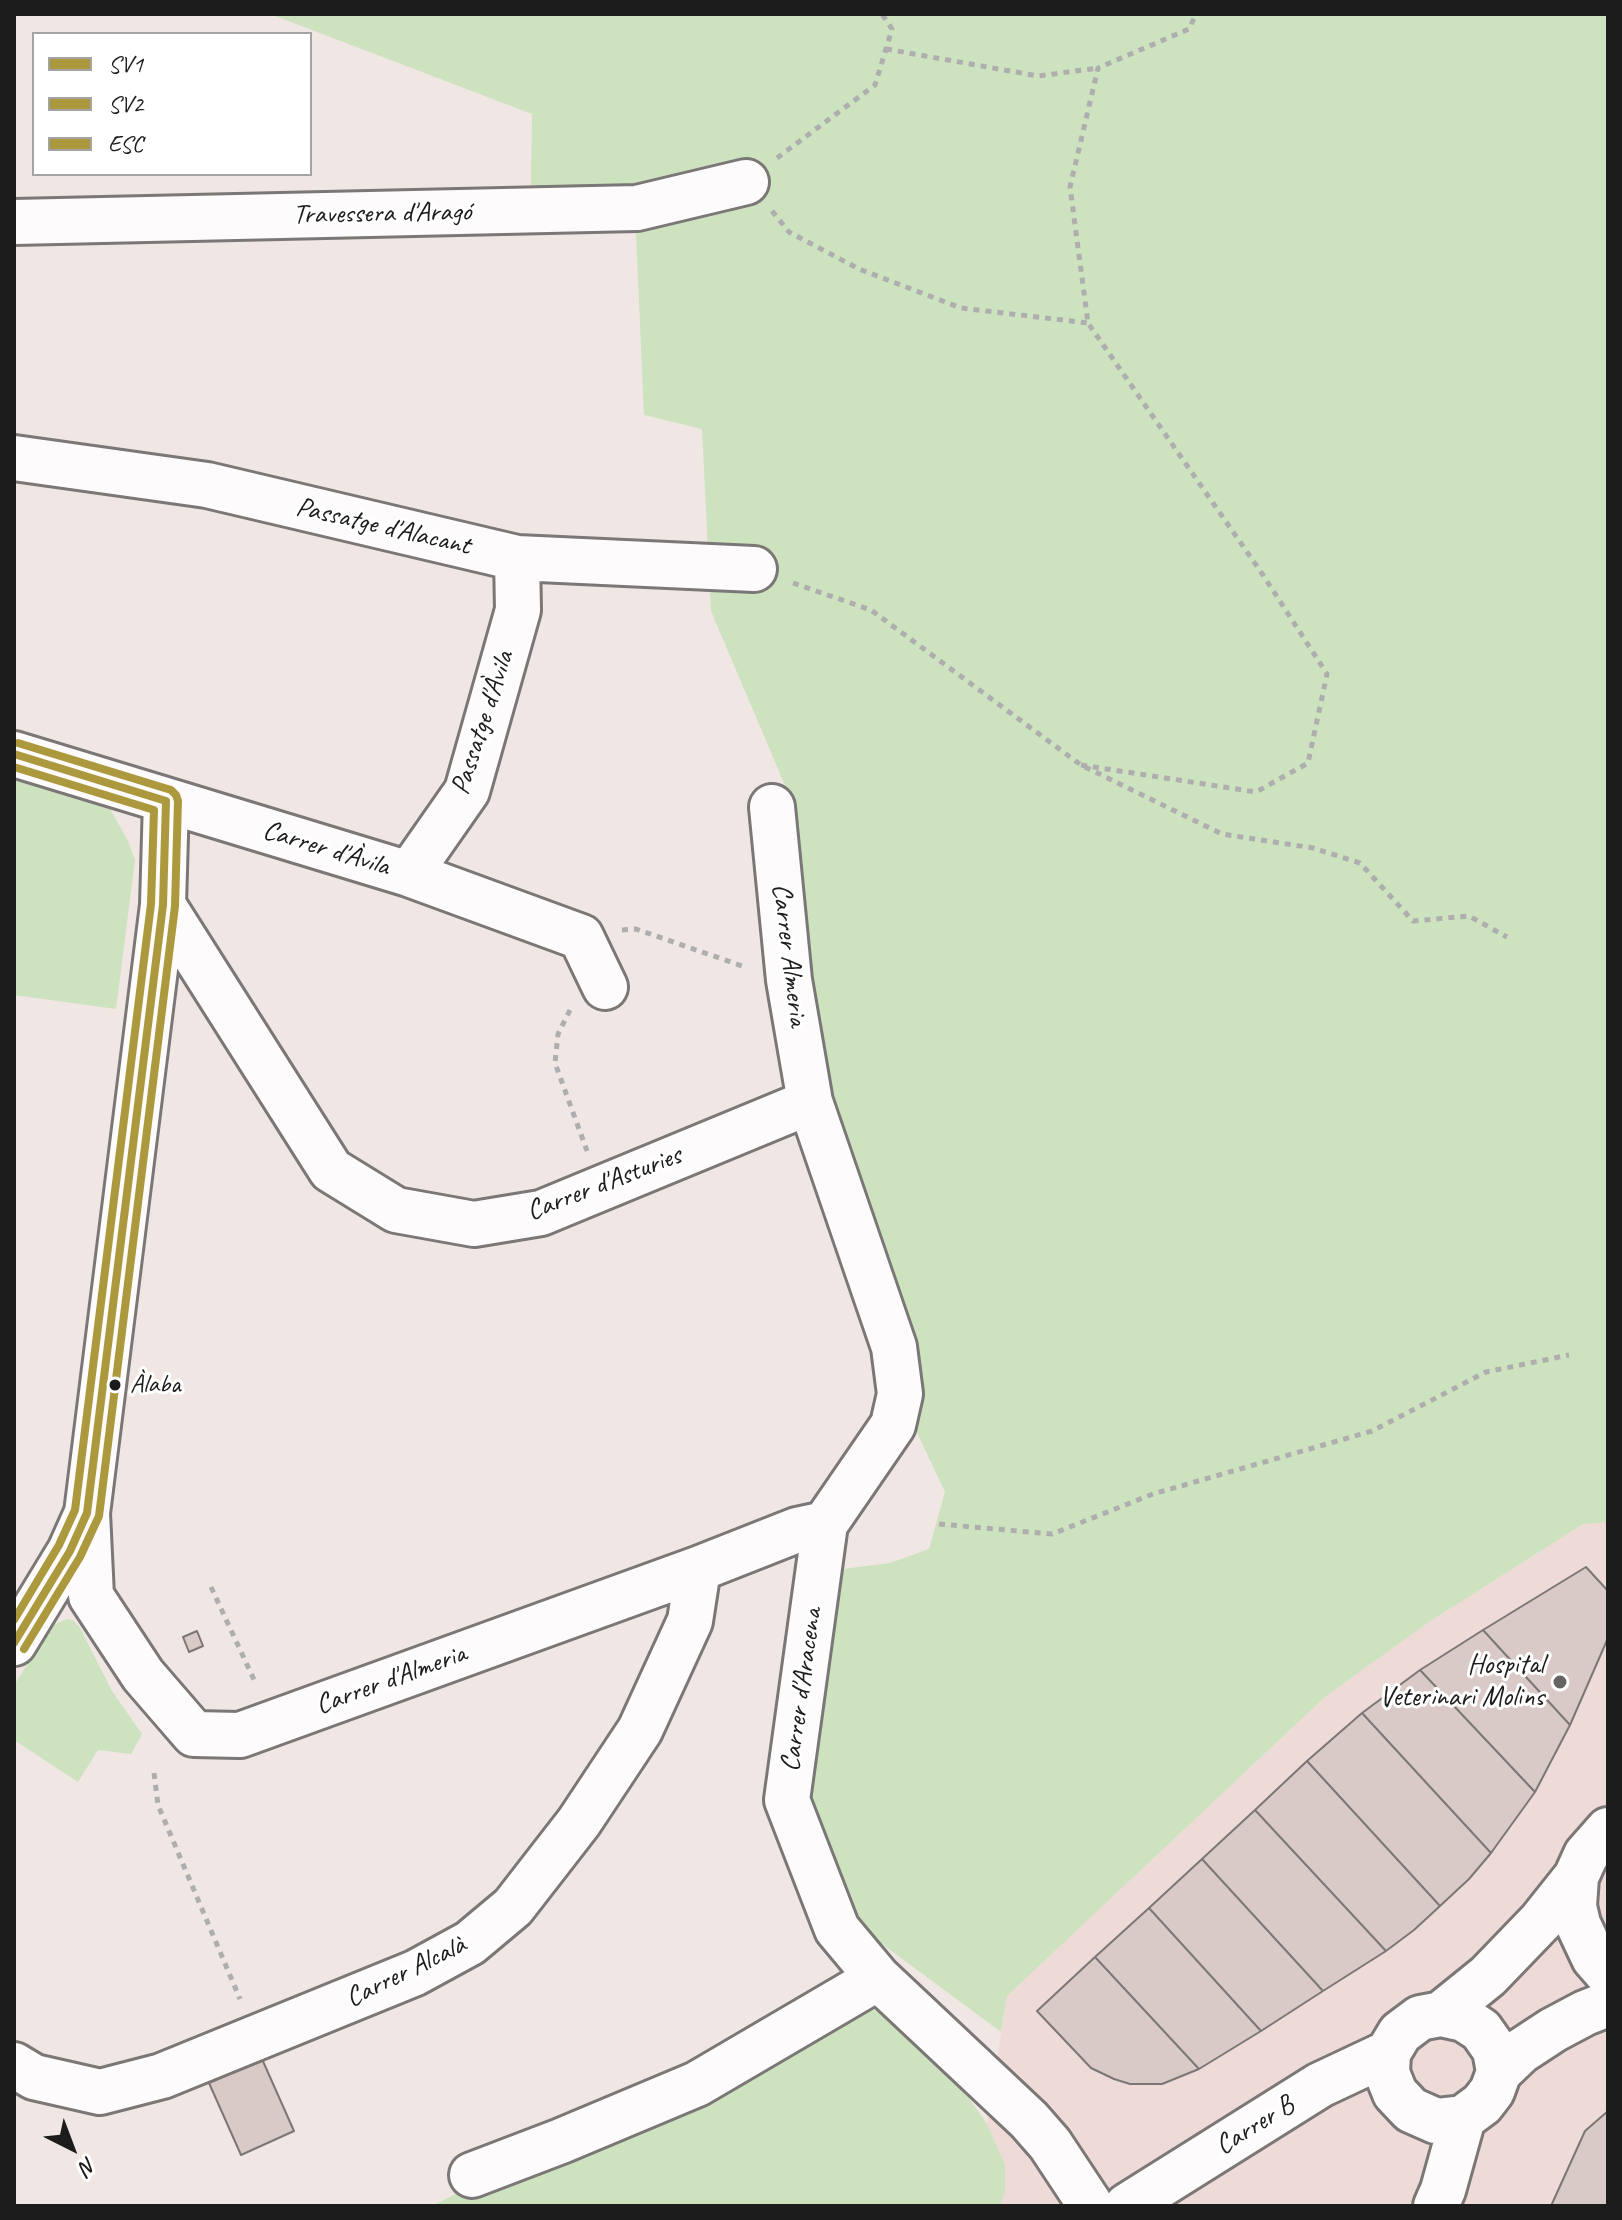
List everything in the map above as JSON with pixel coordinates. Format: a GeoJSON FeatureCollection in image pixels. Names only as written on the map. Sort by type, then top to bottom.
{"type":"FeatureCollection","features":[{"type":"Feature","properties":{"kind":"street","name":"Travessera d'Aragó"},"geometry":{"type":"LineString","coordinates":[[14,222],[637,208],[746,182]]}},
{"type":"Feature","properties":{"kind":"street","name":"Passatge d'Alacant"},"geometry":{"type":"LineString","coordinates":[[14,458],[207,485],[517,558],[754,569]]}},
{"type":"Feature","properties":{"kind":"street","name":"Passatge d'Àvila"},"geometry":{"type":"LineString","coordinates":[[409,874],[467,791],[518,610],[517,558]]}},
{"type":"Feature","properties":{"kind":"street","name":"Carrer d'Àvila"},"geometry":{"type":"LineString","coordinates":[[14,754],[409,874],[581,937],[605,987]]}},
{"type":"Feature","properties":{"kind":"street"},"geometry":{"type":"LineString","coordinates":[[46,1590],[91,1596],[87,1513],[163,905],[166,801]]}},
{"type":"Feature","properties":{"kind":"street","name":"Carrer Almeria"},"geometry":{"type":"LineString","coordinates":[[772,807],[789,980],[810,1102]]}},
{"type":"Feature","properties":{"kind":"street","name":"Carrer d'Asturies"},"geometry":{"type":"LineString","coordinates":[[163,905],[331,1170],[396,1210],[474,1224],[541,1213],[810,1102]]}},
{"type":"Feature","properties":{"kind":"street","name":"Carrer d'Aracena"},"geometry":{"type":"LineString","coordinates":[[810,1102],[894,1347],[900,1394],[893,1425],[825,1524],[787,1800],[837,1929],[878,1978],[1029,2120],[1050,2144],[1091,2206]]}},
{"type":"Feature","properties":{"kind":"street"},"geometry":{"type":"LineString","coordinates":[[14,1643],[70,1551],[87,1513]]}},
{"type":"Feature","properties":{"kind":"street","name":"Carrer d'Almeria"},"geometry":{"type":"LineString","coordinates":[[91,1596],[143,1675],[194,1734],[240,1735],[698,1569],[797,1530],[825,1524]]}},
{"type":"Feature","properties":{"kind":"street","name":"Carrer Alcalà"},"geometry":{"type":"LineString","coordinates":[[14,2065],[34,2077],[100,2092],[162,2076],[415,1973],[470,1943],[513,1907],[579,1822],[640,1730],[690,1621],[698,1569]]}},
{"type":"Feature","properties":{"kind":"street","name":"Carrer B"},"geometry":{"type":"LineString","coordinates":[[1127,2206],[1320,2085],[1388,2053],[1400,2033],[1420,2018],[1441,2014],[1488,1976],[1541,1921],[1576,1877],[1586,1855],[1608,1830]]}},
{"type":"Feature","properties":{"kind":"street"},"geometry":{"type":"LineString","coordinates":[[1576,1877],[1574,1906],[1578,1924],[1594,1958],[1608,1974]]}},
{"type":"Feature","properties":{"kind":"street"},"geometry":{"type":"LineString","coordinates":[[472,2175],[697,2084],[878,1978]]}},
{"type":"Feature","properties":{"kind":"street"},"geometry":{"type":"LineString","coordinates":[[1388,2053],[1387,2073],[1395,2093],[1411,2110],[1436,2121],[1463,2118],[1482,2104],[1492,2091],[1499,2072],[1521,2051],[1553,2030],[1608,2004]]}},
{"type":"Feature","properties":{"kind":"street"},"geometry":{"type":"LineString","coordinates":[[1441,2014],[1464,2019],[1481,2030],[1495,2050],[1499,2072]]}},
{"type":"Feature","properties":{"kind":"street"},"geometry":{"type":"LineString","coordinates":[[1436,2206],[1463,2118]]}},
{"type":"Feature","properties":{"kind":"path"},"geometry":{"type":"LineString","coordinates":[[882,14],[892,29],[875,85],[746,182],[789,232],[859,269],[961,308],[1088,323]]}},
{"type":"Feature","properties":{"kind":"path"},"geometry":{"type":"LineString","coordinates":[[886,49],[1038,76],[1098,68],[1189,29],[1196,14]]}},
{"type":"Feature","properties":{"kind":"path"},"geometry":{"type":"LineString","coordinates":[[1081,765],[1256,792],[1308,763],[1327,674],[1263,575],[1088,323],[1070,187],[1098,68]]}},
{"type":"Feature","properties":{"kind":"path"},"geometry":{"type":"LineString","coordinates":[[754,569],[871,610],[1081,765],[1222,834],[1313,848],[1360,863],[1413,921],[1469,916],[1507,937]]}},
{"type":"Feature","properties":{"kind":"path"},"geometry":{"type":"LineString","coordinates":[[636,929],[748,968]]}},
{"type":"Feature","properties":{"kind":"path"},"geometry":{"type":"LineString","coordinates":[[555,1063],[587,1152]]}},
{"type":"Feature","properties":{"kind":"path"},"geometry":{"type":"LineString","coordinates":[[939,1524],[1052,1534],[1153,1494],[1372,1431],[1486,1372],[1569,1355]]}},
{"type":"Feature","properties":{"kind":"path"},"geometry":{"type":"LineString","coordinates":[[211,1587],[273,1723]]}},
{"type":"Feature","properties":{"kind":"path"},"geometry":{"type":"LineString","coordinates":[[154,1773],[158,1805],[245,2012]]}},
{"type":"Feature","properties":{"kind":"shaded area"},"geometry":{"type":"Polygon","coordinates":[[[1608,1522],[1608,2206],[1000,2206],[1005,2192],[1005,2164],[987,2124],[1007,1996],[1326,1696],[1429,1622],[1583,1524],[1608,1522]]]}},
{"type":"Feature","properties":{"kind":"green space"},"geometry":{"type":"Polygon","coordinates":[[[270,14],[1608,14],[1608,1522],[1583,1524],[1429,1622],[1326,1696],[1007,1996],[1001,2032],[874,1938],[855,1920],[810,1801],[835,1570],[890,1563],[929,1549],[945,1492],[913,1424],[824,1109],[787,790],[711,611],[702,429],[644,415],[634,187],[531,189],[532,114],[270,14]]]}},
{"type":"Feature","properties":{"kind":"green space"},"geometry":{"type":"Polygon","coordinates":[[[14,780],[96,793],[109,807],[128,841],[135,860],[116,1009],[14,995],[14,780]]]}},
{"type":"Feature","properties":{"kind":"green space"},"geometry":{"type":"Polygon","coordinates":[[[67,1619],[73,1620],[80,1628],[112,1691],[142,1734],[131,1754],[98,1750],[78,1782],[14,1740],[14,1685],[53,1625],[67,1619]]]}},
{"type":"Feature","properties":{"kind":"green space"},"geometry":{"type":"Polygon","coordinates":[[[861,2007],[890,2015],[928,2050],[963,2090],[987,2124],[1005,2164],[1005,2192],[1000,2206],[432,2206],[491,2176],[861,2007]]]}},
{"type":"Feature","properties":{"kind":"building","name":"Hospital Veterinari Molins"},"geometry":{"type":"Polygon","coordinates":[[[1586,1567],[1608,1591],[1608,1638],[1570,1725],[1483,1630],[1586,1567]]]}},
{"type":"Feature","properties":{"kind":"building"},"geometry":{"type":"Polygon","coordinates":[[[1483,1630],[1570,1725],[1535,1792],[1420,1670],[1483,1630]]]}},
{"type":"Feature","properties":{"kind":"building"},"geometry":{"type":"Polygon","coordinates":[[[197,1631],[203,1646],[189,1652],[183,1637],[197,1631]]]}},
{"type":"Feature","properties":{"kind":"building"},"geometry":{"type":"Polygon","coordinates":[[[1420,1670],[1535,1792],[1491,1853],[1362,1713],[1420,1670]]]}},
{"type":"Feature","properties":{"kind":"building"},"geometry":{"type":"Polygon","coordinates":[[[1362,1713],[1491,1853],[1440,1906],[1307,1761],[1362,1713]]]}},
{"type":"Feature","properties":{"kind":"building"},"geometry":{"type":"Polygon","coordinates":[[[1307,1761],[1440,1906],[1386,1951],[1255,1810],[1307,1761]]]}},
{"type":"Feature","properties":{"kind":"building"},"geometry":{"type":"Polygon","coordinates":[[[1255,1810],[1386,1951],[1323,1991],[1202,1859],[1255,1810]]]}},
{"type":"Feature","properties":{"kind":"building"},"geometry":{"type":"Polygon","coordinates":[[[1202,1859],[1323,1991],[1261,2031],[1149,1908],[1202,1859]]]}},
{"type":"Feature","properties":{"kind":"building"},"geometry":{"type":"Polygon","coordinates":[[[1149,1908],[1261,2031],[1199,2069],[1095,1957],[1149,1908]]]}},
{"type":"Feature","properties":{"kind":"building"},"geometry":{"type":"Polygon","coordinates":[[[1095,1957],[1199,2069],[1162,2084],[1130,2084],[1114,2079],[1091,2068],[1037,2011],[1095,1957]]]}},
{"type":"Feature","properties":{"kind":"building"},"geometry":{"type":"Polygon","coordinates":[[[262,2059],[294,2131],[241,2155],[209,2083],[262,2059]]]}},
{"type":"Feature","properties":{"kind":"building"},"geometry":{"type":"Polygon","coordinates":[[[1608,2111],[1608,2206],[1551,2206],[1585,2131],[1608,2111]]]}},
{"type":"Feature","properties":{"kind":"transit line","name":"ESC"},"geometry":{"type":"LineString","coordinates":[[18,743],[171,790],[178,801],[175,906],[99,1516],[80,1557],[24,1649]]}},
{"type":"Feature","properties":{"kind":"transit line","name":"SV1"},"geometry":{"type":"LineString","coordinates":[[14,754],[166,801],[163,905],[87,1513],[70,1551],[14,1643]]}},
{"type":"Feature","properties":{"kind":"transit line","name":"SV2"},"geometry":{"type":"LineString","coordinates":[[14,767],[154,810],[151,904],[75,1510],[59,1545],[14,1620]]}},
{"type":"Feature","properties":{"kind":"place","name":"Àlaba"},"geometry":{"type":"Point","coordinates":[115,1385]}},
{"type":"Feature","properties":{"kind":"place","name":"Hospital Veterinari Molins"},"geometry":{"type":"Point","coordinates":[1560,1682]}}]}
